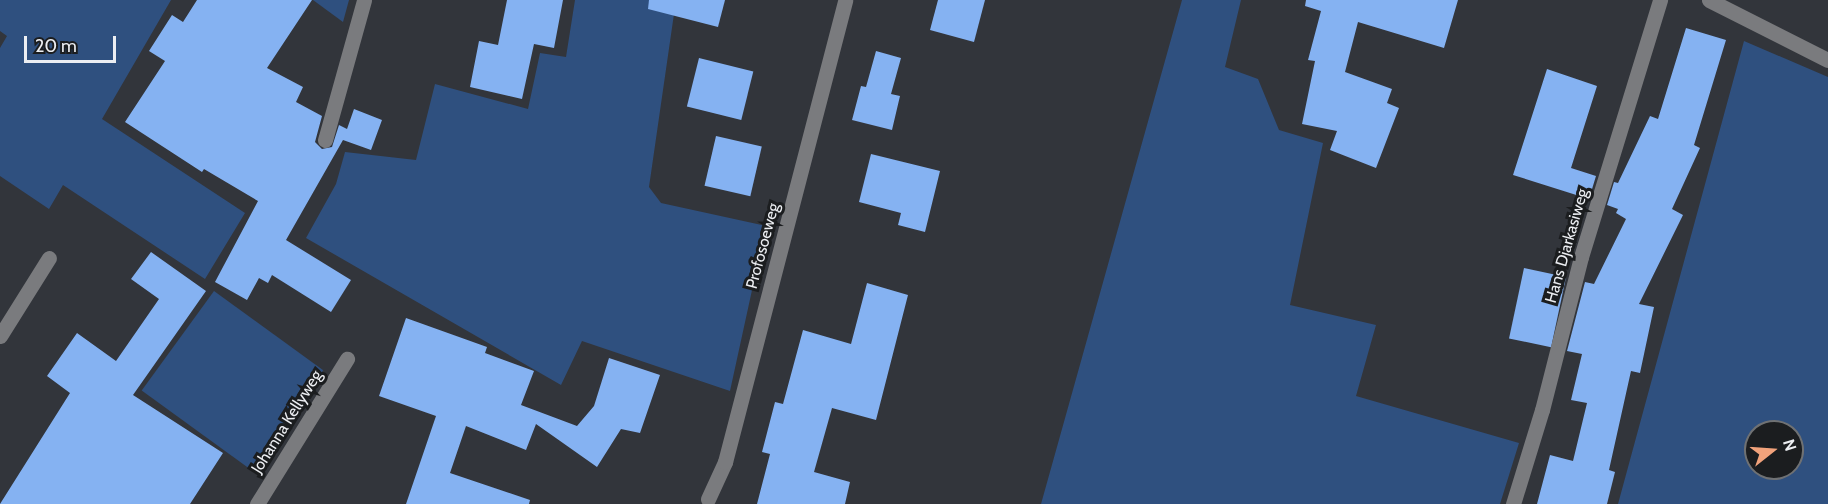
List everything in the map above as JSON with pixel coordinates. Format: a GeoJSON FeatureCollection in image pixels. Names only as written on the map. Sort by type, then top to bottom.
{"type":"FeatureCollection","features":[{"type":"Feature","properties":{"kind":"street"},"geometry":{"type":"LineString","coordinates":[[325,141],[364,0]]}},
{"type":"Feature","properties":{"kind":"street","name":"Profosoeweg"},"geometry":{"type":"LineString","coordinates":[[708,499],[725,462],[846,0]]}},
{"type":"Feature","properties":{"kind":"street","name":"Hans Djarkasiweg"},"geometry":{"type":"LineString","coordinates":[[1513,504],[1542,410],[1581,257],[1660,0]]}},
{"type":"Feature","properties":{"kind":"street"},"geometry":{"type":"LineString","coordinates":[[1709,0],[1828,60]]}},
{"type":"Feature","properties":{"kind":"street"},"geometry":{"type":"LineString","coordinates":[[0,336],[49,258]]}},
{"type":"Feature","properties":{"kind":"street","name":"Johanna Kellyweg"},"geometry":{"type":"LineString","coordinates":[[257,504],[347,359]]}},
{"type":"Feature","properties":{"kind":"shaded area"},"geometry":{"type":"Polygon","coordinates":[[[0,0],[171,0],[102,119],[245,213],[205,279],[63,185],[49,209],[0,176],[0,48],[7,36],[0,31],[0,0]]]}},
{"type":"Feature","properties":{"kind":"shaded area"},"geometry":{"type":"Polygon","coordinates":[[[313,0],[349,0],[343,22],[313,0]]]}},
{"type":"Feature","properties":{"kind":"shaded area"},"geometry":{"type":"Polygon","coordinates":[[[575,0],[676,0],[649,187],[661,203],[766,226],[730,391],[582,341],[561,385],[306,238],[336,184],[345,152],[416,160],[435,84],[528,109],[540,53],[566,57],[575,0]]]}},
{"type":"Feature","properties":{"kind":"shaded area"},"geometry":{"type":"Polygon","coordinates":[[[1182,0],[1241,0],[1225,67],[1258,79],[1279,130],[1323,143],[1290,305],[1376,325],[1356,396],[1519,443],[1500,504],[1041,504],[1182,0]]]}},
{"type":"Feature","properties":{"kind":"shaded area"},"geometry":{"type":"Polygon","coordinates":[[[1744,41],[1828,77],[1828,504],[1618,504],[1744,41]]]}},
{"type":"Feature","properties":{"kind":"shaded area"},"geometry":{"type":"Polygon","coordinates":[[[214,291],[323,370],[251,470],[142,391],[214,291]]]}},
{"type":"Feature","properties":{"kind":"building"},"geometry":{"type":"Polygon","coordinates":[[[197,0],[312,0],[267,68],[303,87],[296,102],[322,116],[315,142],[322,149],[332,147],[339,125],[347,129],[354,109],[382,120],[371,150],[343,140],[286,240],[351,280],[331,312],[272,275],[268,283],[259,278],[247,300],[215,282],[258,201],[204,169],[202,172],[125,122],[165,61],[149,51],[172,15],[183,22],[197,0]]]}},
{"type":"Feature","properties":{"kind":"building"},"geometry":{"type":"Polygon","coordinates":[[[507,0],[563,0],[554,48],[534,44],[522,99],[470,87],[479,41],[498,45],[507,0]]]}},
{"type":"Feature","properties":{"kind":"building"},"geometry":{"type":"Polygon","coordinates":[[[649,0],[725,0],[718,27],[648,9],[649,0]]]}},
{"type":"Feature","properties":{"kind":"building"},"geometry":{"type":"Polygon","coordinates":[[[938,0],[985,0],[974,42],[930,30],[938,0]]]}},
{"type":"Feature","properties":{"kind":"building"},"geometry":{"type":"Polygon","coordinates":[[[1306,0],[1458,0],[1444,48],[1358,22],[1345,72],[1392,89],[1387,103],[1399,108],[1376,168],[1330,150],[1337,131],[1302,124],[1315,61],[1308,60],[1321,11],[1305,6],[1306,0]]]}},
{"type":"Feature","properties":{"kind":"building"},"geometry":{"type":"Polygon","coordinates":[[[1686,28],[1726,40],[1694,145],[1700,148],[1672,209],[1683,215],[1639,304],[1654,307],[1640,373],[1631,371],[1609,470],[1615,472],[1607,504],[1537,504],[1550,455],[1573,461],[1587,403],[1571,400],[1582,354],[1567,351],[1585,282],[1594,284],[1626,219],[1616,213],[1618,209],[1607,205],[1614,182],[1618,183],[1650,116],[1658,119],[1686,28]]]}},
{"type":"Feature","properties":{"kind":"building"},"geometry":{"type":"Polygon","coordinates":[[[876,51],[901,58],[891,94],[900,96],[892,130],[852,120],[861,86],[866,87],[876,51]]]}},
{"type":"Feature","properties":{"kind":"building"},"geometry":{"type":"Polygon","coordinates":[[[699,58],[753,72],[741,120],[687,107],[699,58]]]}},
{"type":"Feature","properties":{"kind":"building"},"geometry":{"type":"Polygon","coordinates":[[[1547,69],[1597,86],[1571,168],[1596,176],[1589,199],[1513,175],[1547,69]]]}},
{"type":"Feature","properties":{"kind":"building"},"geometry":{"type":"Polygon","coordinates":[[[716,136],[762,147],[750,196],[705,186],[716,136]]]}},
{"type":"Feature","properties":{"kind":"building"},"geometry":{"type":"Polygon","coordinates":[[[871,154],[940,171],[925,232],[898,225],[901,213],[859,202],[871,154]]]}},
{"type":"Feature","properties":{"kind":"building"},"geometry":{"type":"Polygon","coordinates":[[[151,252],[206,291],[133,395],[223,453],[190,504],[0,504],[70,393],[47,376],[77,333],[116,361],[159,299],[131,279],[151,252]]]}},
{"type":"Feature","properties":{"kind":"building"},"geometry":{"type":"Polygon","coordinates":[[[1524,268],[1566,277],[1551,347],[1509,338],[1524,268]]]}},
{"type":"Feature","properties":{"kind":"building"},"geometry":{"type":"Polygon","coordinates":[[[867,283],[908,295],[876,420],[832,408],[814,472],[850,482],[845,504],[757,504],[770,454],[762,452],[775,402],[783,404],[803,330],[851,344],[867,283]]]}},
{"type":"Feature","properties":{"kind":"building"},"geometry":{"type":"Polygon","coordinates":[[[406,318],[487,347],[485,353],[534,371],[521,405],[577,426],[594,406],[609,358],[660,375],[640,433],[621,429],[597,467],[536,424],[526,450],[466,426],[450,473],[530,500],[529,504],[406,504],[436,416],[379,396],[406,318]]]}}]}
